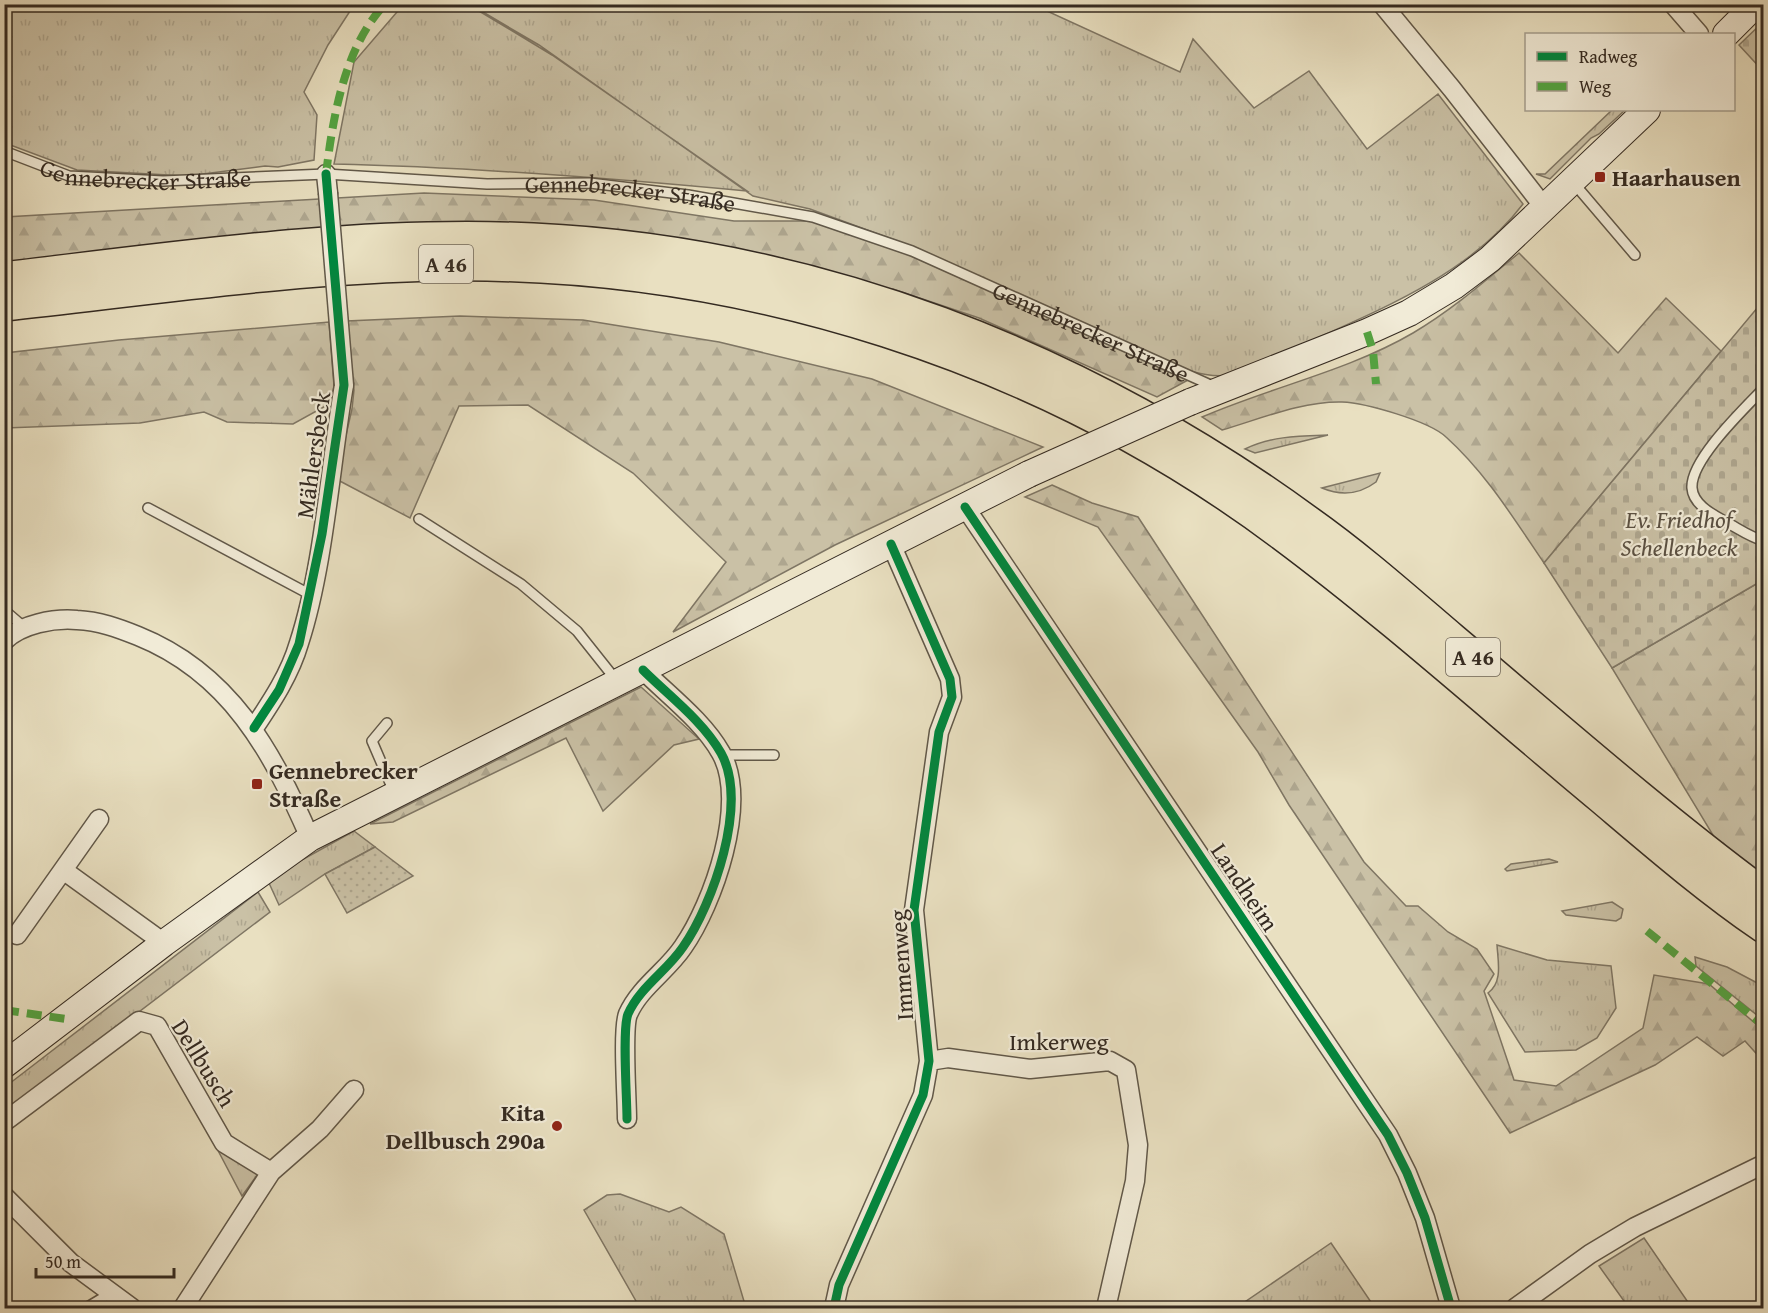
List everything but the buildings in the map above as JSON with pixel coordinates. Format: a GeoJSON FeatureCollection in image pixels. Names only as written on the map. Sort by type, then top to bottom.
{"type":"FeatureCollection","features":[{"type":"Feature","properties":{"kind":"highway","name":"A 46"},"geometry":{"type":"LineString","coordinates":[[4,279],[194,257],[362,242],[538,240],[603,246],[703,260],[822,286],[940,321],[1081,382],[1174,434],[1308,522],[1376,575],[1700,848],[1764,896]]}},
{"type":"Feature","properties":{"kind":"highway","name":"A 46"},"geometry":{"type":"LineString","coordinates":[[4,304],[320,270],[445,264],[535,267],[639,275],[759,296],[869,325],[943,349],[1037,389],[1118,428],[1186,469],[1278,530],[1444,663],[1651,838],[1764,926]]}},
{"type":"Feature","properties":{"kind":"main road"},"geometry":{"type":"LineString","coordinates":[[1727,33],[1756,4]]}},
{"type":"Feature","properties":{"kind":"main road","name":"Gennebrecker Straße"},"geometry":{"type":"LineString","coordinates":[[4,1065],[164,943],[310,838],[1029,474],[1190,402],[1409,313],[1454,286],[1490,259],[1646,111]]}},
{"type":"Feature","properties":{"kind":"street"},"geometry":{"type":"LineString","coordinates":[[1382,4],[1544,207]]}},
{"type":"Feature","properties":{"kind":"street"},"geometry":{"type":"LineString","coordinates":[[1672,4],[1698,33]]}},
{"type":"Feature","properties":{"kind":"street","name":"Mählersbeck"},"geometry":{"type":"LineString","coordinates":[[254,728],[279,690],[299,644],[311,595],[344,385],[326,174]]}},
{"type":"Feature","properties":{"kind":"street","name":"Landheim"},"geometry":{"type":"LineString","coordinates":[[964,507],[1388,1134],[1425,1218],[1451,1308]]}},
{"type":"Feature","properties":{"kind":"street","name":"Immenweg"},"geometry":{"type":"LineString","coordinates":[[834,1308],[839,1285],[923,1095],[929,1061],[914,910],[939,732],[952,697],[951,679],[891,544]]}},
{"type":"Feature","properties":{"kind":"street"},"geometry":{"type":"LineString","coordinates":[[11,634],[65,619],[90,620],[164,646],[202,672],[254,728],[283,780],[310,838]]}},
{"type":"Feature","properties":{"kind":"street"},"geometry":{"type":"LineString","coordinates":[[627,1119],[628,1016],[638,998],[682,948],[696,926],[722,867],[730,823],[730,784],[722,755],[710,736],[643,670]]}},
{"type":"Feature","properties":{"kind":"street"},"geometry":{"type":"LineString","coordinates":[[17,935],[99,819]]}},
{"type":"Feature","properties":{"kind":"street"},"geometry":{"type":"LineString","coordinates":[[63,870],[164,943]]}},
{"type":"Feature","properties":{"kind":"street","name":"Dellbusch"},"geometry":{"type":"LineString","coordinates":[[4,1122],[139,1021],[157,1026],[224,1143],[271,1172]]}},
{"type":"Feature","properties":{"kind":"street","name":"Imkerweg"},"geometry":{"type":"LineString","coordinates":[[929,1061],[948,1058],[1030,1069],[1110,1061],[1126,1070],[1138,1145],[1135,1181],[1106,1308]]}},
{"type":"Feature","properties":{"kind":"street"},"geometry":{"type":"LineString","coordinates":[[183,1308],[271,1172],[320,1129],[354,1090]]}},
{"type":"Feature","properties":{"kind":"street"},"geometry":{"type":"LineString","coordinates":[[1515,1308],[1590,1254],[1635,1227],[1764,1164]]}},
{"type":"Feature","properties":{"kind":"street"},"geometry":{"type":"LineString","coordinates":[[4,1196],[71,1263],[132,1308]]}},
{"type":"Feature","properties":{"kind":"lane","name":"Gennebrecker Straße"},"geometry":{"type":"LineString","coordinates":[[4,151],[69,176],[163,181],[326,174],[487,184],[590,183],[688,195],[813,217],[912,251],[1222,390]]}},
{"type":"Feature","properties":{"kind":"lane"},"geometry":{"type":"LineString","coordinates":[[1572,181],[1635,255]]}},
{"type":"Feature","properties":{"kind":"lane"},"geometry":{"type":"LineString","coordinates":[[1764,388],[1709,450],[1693,475],[1692,489],[1697,501],[1710,513],[1764,541]]}},
{"type":"Feature","properties":{"kind":"lane"},"geometry":{"type":"LineString","coordinates":[[148,508],[311,595]]}},
{"type":"Feature","properties":{"kind":"lane"},"geometry":{"type":"LineString","coordinates":[[419,519],[521,584],[578,631],[618,682]]}},
{"type":"Feature","properties":{"kind":"lane"},"geometry":{"type":"LineString","coordinates":[[4,610],[11,634]]}},
{"type":"Feature","properties":{"kind":"lane"},"geometry":{"type":"LineString","coordinates":[[387,723],[372,741],[395,795]]}},
{"type":"Feature","properties":{"kind":"lane"},"geometry":{"type":"LineString","coordinates":[[722,755],[774,755]]}},
{"type":"Feature","properties":{"kind":"lane"},"geometry":{"type":"LineString","coordinates":[[86,1308],[111,1293]]}},
{"type":"Feature","properties":{"kind":"green space"},"geometry":{"type":"Polygon","coordinates":[[[4,5],[354,5],[328,45],[304,92],[317,115],[314,160],[278,167],[265,166],[187,176],[77,170],[5,143],[4,5]]]}},
{"type":"Feature","properties":{"kind":"green space"},"geometry":{"type":"Polygon","coordinates":[[[403,5],[469,5],[552,55],[747,191],[541,174],[334,164],[354,62],[403,5]]]}},
{"type":"Feature","properties":{"kind":"green space"},"geometry":{"type":"Polygon","coordinates":[[[471,5],[1034,5],[1180,72],[1193,39],[1254,108],[1309,71],[1367,149],[1438,94],[1523,204],[1478,250],[1424,287],[1365,317],[1252,368],[1226,376],[1200,374],[1167,364],[908,245],[810,209],[753,196],[539,45],[471,5]]]}},
{"type":"Feature","properties":{"kind":"green space"},"geometry":{"type":"Polygon","coordinates":[[[1763,22],[1763,71],[1739,45],[1763,22]]]}},
{"type":"Feature","properties":{"kind":"green space"},"geometry":{"type":"Polygon","coordinates":[[[1611,111],[1624,111],[1599,134],[1591,138],[1550,179],[1536,174],[1545,174],[1611,111]]]}},
{"type":"Feature","properties":{"kind":"green space"},"geometry":{"type":"Polygon","coordinates":[[[424,193],[594,200],[734,221],[812,221],[910,255],[1188,380],[1157,397],[979,318],[893,289],[874,292],[747,260],[5,270],[5,217],[424,193]]]}},
{"type":"Feature","properties":{"kind":"green space"},"geometry":{"type":"Polygon","coordinates":[[[1519,253],[1618,353],[1666,298],[1721,351],[1544,563],[1499,497],[1474,466],[1446,437],[1412,419],[1381,409],[1342,402],[1312,404],[1222,430],[1202,417],[1336,368],[1388,346],[1441,315],[1519,253]]]}},
{"type":"Feature","properties":{"kind":"green space","name":"Ev. Friedhof Schellenbeck"},"geometry":{"type":"Polygon","coordinates":[[[1763,301],[1763,580],[1612,668],[1544,563],[1763,301]]]}},
{"type":"Feature","properties":{"kind":"green space"},"geometry":{"type":"Polygon","coordinates":[[[460,316],[583,320],[719,342],[872,379],[1043,447],[835,545],[673,632],[726,562],[633,473],[528,405],[459,406],[410,518],[336,479],[352,409],[354,390],[347,321],[460,316]]]}},
{"type":"Feature","properties":{"kind":"green space"},"geometry":{"type":"Polygon","coordinates":[[[329,322],[334,386],[331,403],[293,424],[227,422],[204,412],[140,423],[5,428],[5,353],[119,340],[329,322]]]}},
{"type":"Feature","properties":{"kind":"green space"},"geometry":{"type":"Polygon","coordinates":[[[1328,435],[1255,453],[1245,449],[1275,439],[1328,435]]]}},
{"type":"Feature","properties":{"kind":"green space"},"geometry":{"type":"Polygon","coordinates":[[[1380,473],[1376,482],[1357,491],[1343,493],[1322,488],[1380,473]]]}},
{"type":"Feature","properties":{"kind":"green space"},"geometry":{"type":"Polygon","coordinates":[[[1052,485],[1092,503],[1138,517],[1364,862],[1406,906],[1418,906],[1448,932],[1477,949],[1494,974],[1484,991],[1514,1080],[1556,1086],[1643,1028],[1654,975],[1709,984],[1763,1030],[1763,1061],[1745,1041],[1723,1056],[1697,1037],[1655,1065],[1510,1133],[1289,805],[1258,752],[1098,527],[1025,497],[1052,485]]]}},
{"type":"Feature","properties":{"kind":"green space"},"geometry":{"type":"Polygon","coordinates":[[[1763,580],[1763,887],[1728,860],[1612,668],[1763,580]]]}},
{"type":"Feature","properties":{"kind":"green space"},"geometry":{"type":"Polygon","coordinates":[[[641,687],[699,739],[674,745],[603,811],[566,738],[393,822],[370,824],[641,687]]]}},
{"type":"Feature","properties":{"kind":"green space"},"geometry":{"type":"Polygon","coordinates":[[[354,831],[375,847],[325,874],[279,905],[269,883],[300,861],[354,831]]]}},
{"type":"Feature","properties":{"kind":"green space"},"geometry":{"type":"Polygon","coordinates":[[[375,847],[413,876],[347,913],[325,874],[375,847]]]}},
{"type":"Feature","properties":{"kind":"green space"},"geometry":{"type":"Polygon","coordinates":[[[1549,859],[1558,862],[1507,871],[1505,869],[1511,864],[1549,859]]]}},
{"type":"Feature","properties":{"kind":"green space"},"geometry":{"type":"Polygon","coordinates":[[[258,892],[270,912],[5,1114],[5,1087],[258,892]]]}},
{"type":"Feature","properties":{"kind":"green space"},"geometry":{"type":"Polygon","coordinates":[[[1612,902],[1623,909],[1621,918],[1616,921],[1566,915],[1562,911],[1612,902]]]}},
{"type":"Feature","properties":{"kind":"green space"},"geometry":{"type":"Polygon","coordinates":[[[1497,945],[1547,960],[1611,966],[1616,1008],[1597,1038],[1576,1050],[1525,1052],[1488,993],[1498,977],[1497,945]]]}},
{"type":"Feature","properties":{"kind":"green space"},"geometry":{"type":"Polygon","coordinates":[[[1695,957],[1727,967],[1763,986],[1763,1020],[1696,966],[1695,957]]]}},
{"type":"Feature","properties":{"kind":"green space"},"geometry":{"type":"Polygon","coordinates":[[[204,1124],[260,1171],[242,1196],[204,1124]]]}},
{"type":"Feature","properties":{"kind":"green space"},"geometry":{"type":"Polygon","coordinates":[[[620,1194],[669,1212],[681,1207],[724,1234],[746,1308],[640,1308],[584,1210],[607,1195],[620,1194]]]}},
{"type":"Feature","properties":{"kind":"green space"},"geometry":{"type":"Polygon","coordinates":[[[1644,1238],[1692,1308],[1629,1308],[1599,1266],[1644,1238]]]}},
{"type":"Feature","properties":{"kind":"green space"},"geometry":{"type":"Polygon","coordinates":[[[1331,1243],[1375,1308],[1236,1308],[1331,1243]]]}},
{"type":"Feature","properties":{"kind":"green space"},"geometry":{"type":"Polygon","coordinates":[[[1438,1302],[1439,1308],[1392,1308],[1438,1302]]]}},
{"type":"Feature","properties":{"kind":"marked path"},"geometry":{"type":"LineString","coordinates":[[326,174],[332,130],[350,62],[359,41],[385,4]]}},
{"type":"Feature","properties":{"kind":"marked path"},"geometry":{"type":"LineString","coordinates":[[1367,332],[1373,351],[1376,384]]}},
{"type":"Feature","properties":{"kind":"marked path"},"geometry":{"type":"LineString","coordinates":[[1647,931],[1764,1026]]}},
{"type":"Feature","properties":{"kind":"marked path"},"geometry":{"type":"LineString","coordinates":[[4,1010],[66,1019]]}},
{"type":"Feature","properties":{"kind":"cycle path"},"geometry":{"type":"LineString","coordinates":[[254,728],[279,690],[299,644],[322,534],[344,385],[326,174]]}},
{"type":"Feature","properties":{"kind":"cycle path"},"geometry":{"type":"LineString","coordinates":[[965,507],[1388,1135],[1407,1173],[1425,1218],[1451,1308]]}},
{"type":"Feature","properties":{"kind":"cycle path"},"geometry":{"type":"LineString","coordinates":[[834,1308],[839,1285],[923,1095],[929,1061],[914,910],[939,732],[952,697],[950,679],[891,544]]}},
{"type":"Feature","properties":{"kind":"cycle path"},"geometry":{"type":"LineString","coordinates":[[627,1119],[625,1048],[628,1014],[646,987],[683,947],[706,906],[724,853],[731,798],[729,774],[714,741],[695,719],[643,670]]}},
{"type":"Feature","properties":{"kind":"place","name":"Haarhausen"},"geometry":{"type":"Point","coordinates":[1600,177]}},
{"type":"Feature","properties":{"kind":"place","name":"Gennebrecker Straße"},"geometry":{"type":"Point","coordinates":[257,784]}},
{"type":"Feature","properties":{"kind":"place","name":"Kita Dellbusch 290a"},"geometry":{"type":"Point","coordinates":[557,1126]}}]}
